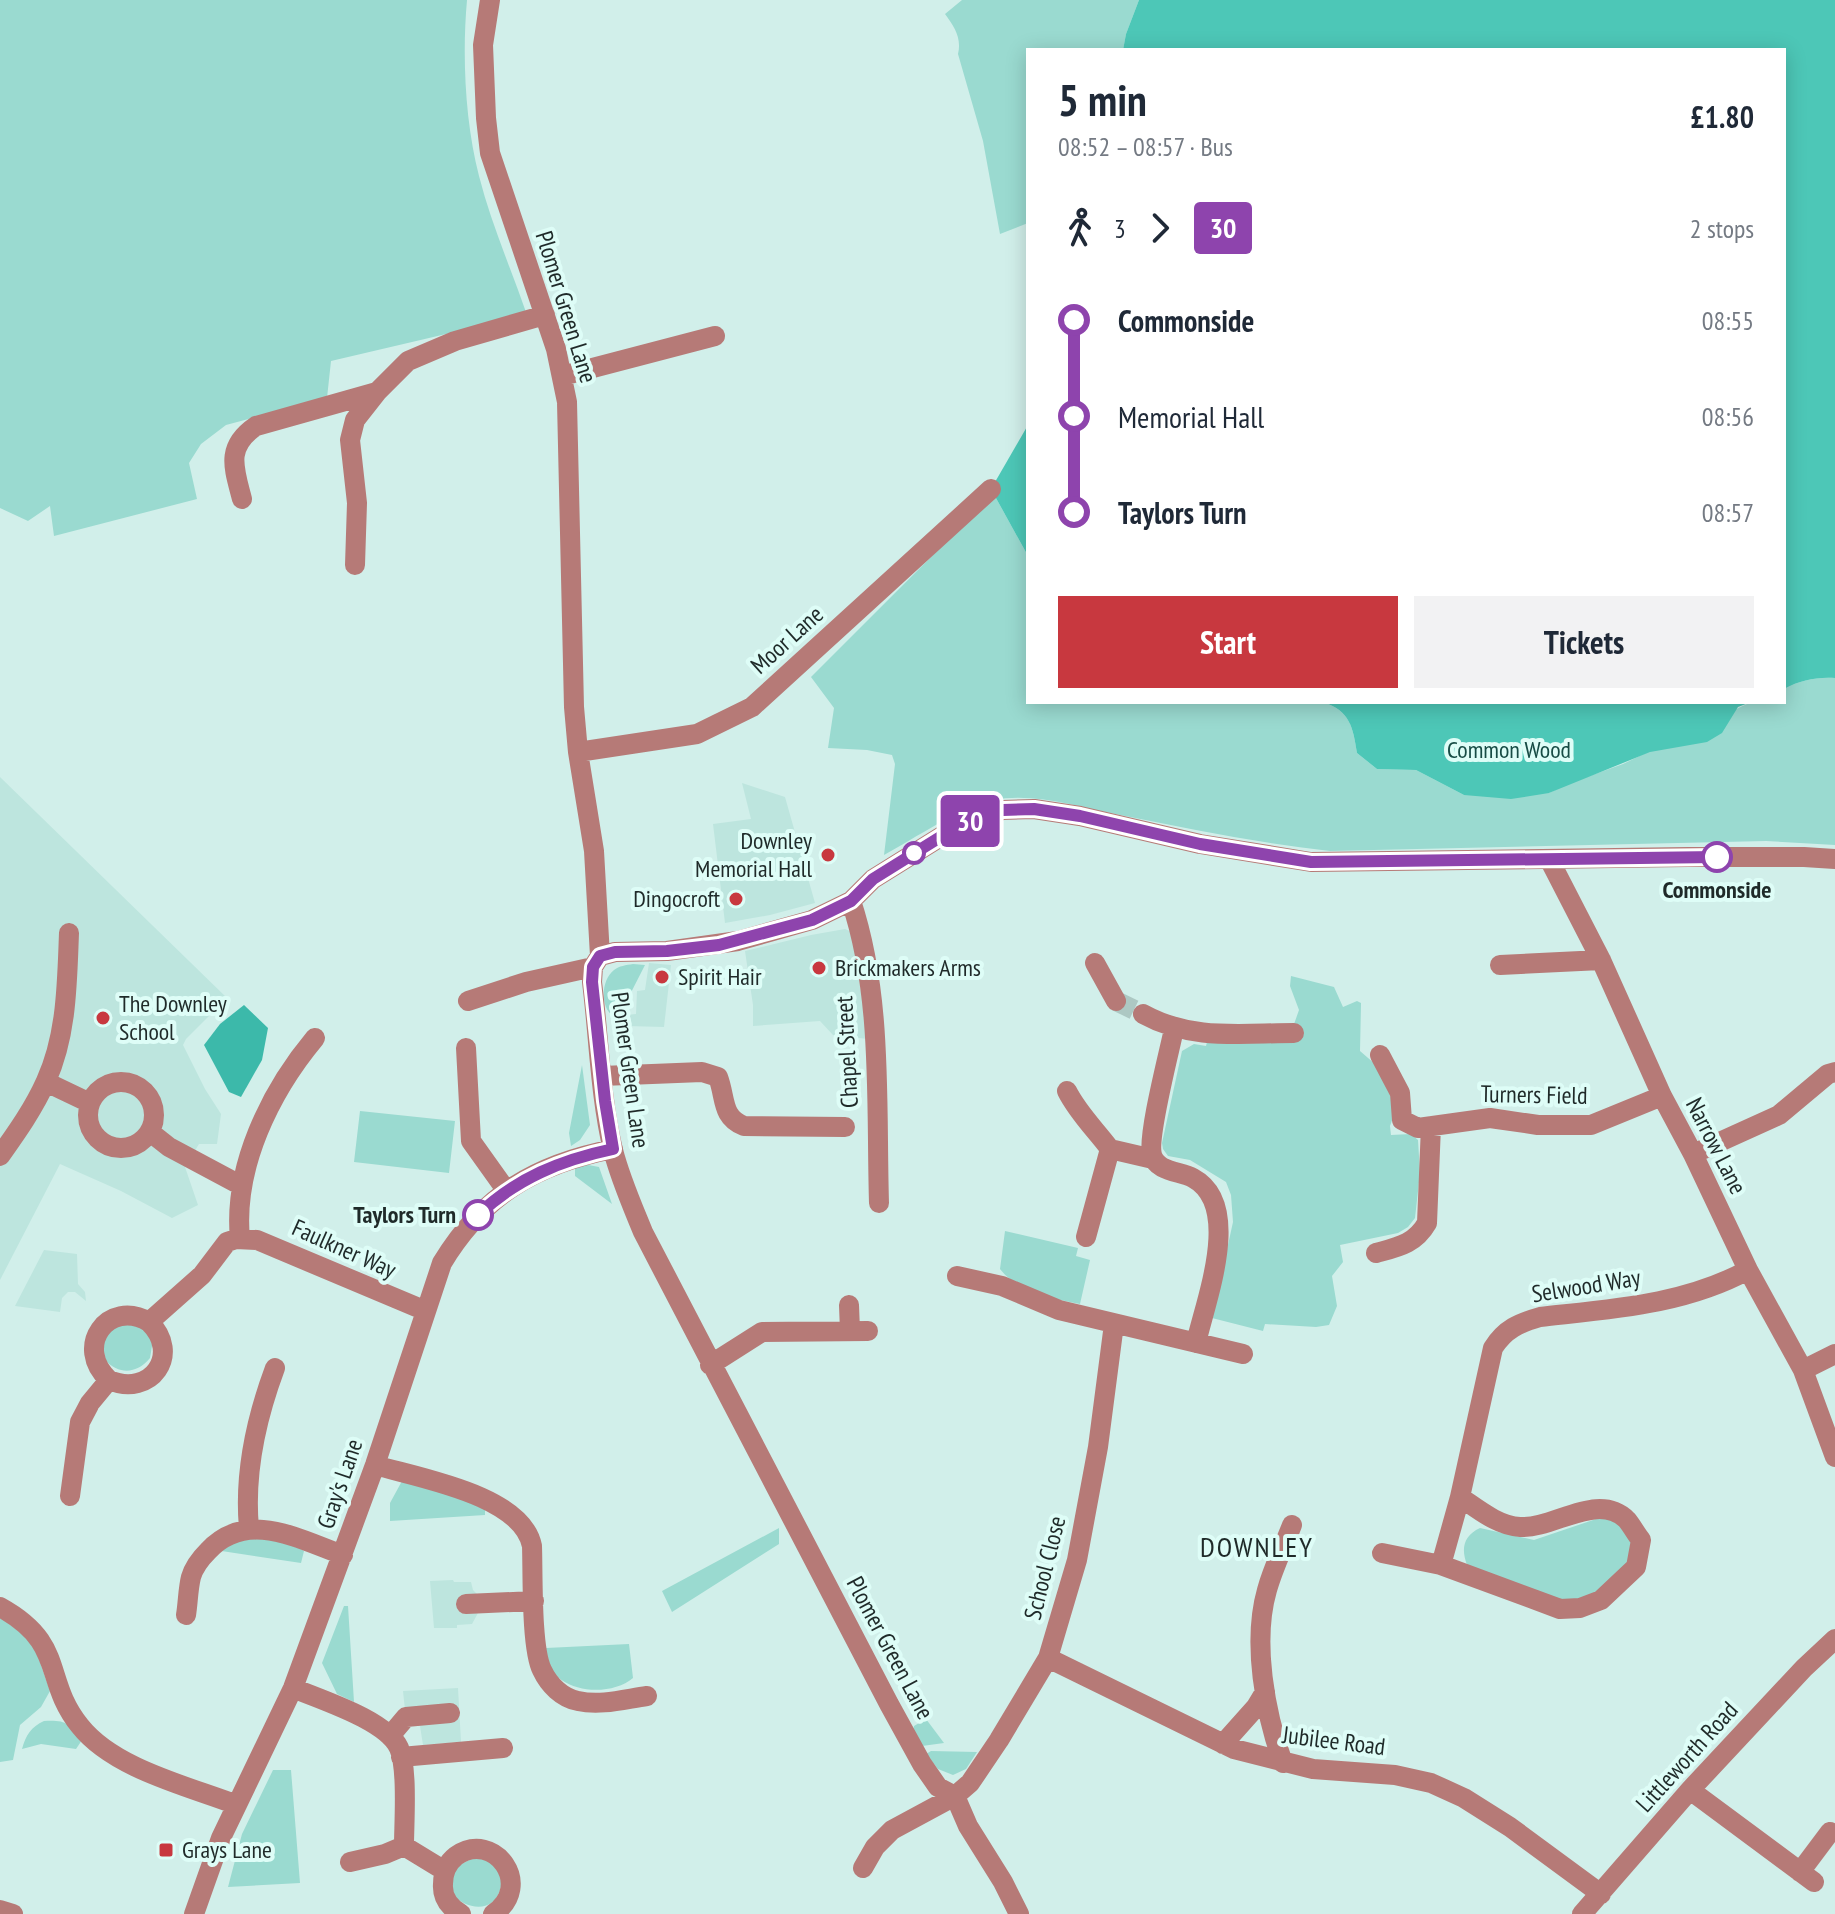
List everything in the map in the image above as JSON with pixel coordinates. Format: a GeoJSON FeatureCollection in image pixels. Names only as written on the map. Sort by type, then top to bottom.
{"type":"FeatureCollection","features":[{"type":"Feature","properties":{"kind":"street","name":"Plomer Green Lane"},"geometry":{"type":"LineString","coordinates":[[490,0],[483,45],[490,153],[545,315],[567,402],[571,474],[573,683],[578,752],[594,851],[596,962],[592,982],[613,1149],[643,1232],[710,1365],[922,1764],[938,1787],[955,1796],[968,1826],[1019,1914]]}},
{"type":"Feature","properties":{"kind":"street"},"geometry":{"type":"LineString","coordinates":[[355,565],[357,503],[350,440],[355,420],[408,361],[455,341],[545,315]]}},
{"type":"Feature","properties":{"kind":"street"},"geometry":{"type":"LineString","coordinates":[[562,376],[715,336]]}},
{"type":"Feature","properties":{"kind":"street"},"geometry":{"type":"LineString","coordinates":[[242,499],[233,464],[235,451],[247,432],[256,426],[377,392]]}},
{"type":"Feature","properties":{"kind":"street","name":"Moor Lane"},"geometry":{"type":"LineString","coordinates":[[578,752],[697,734],[752,707],[991,489]]}},
{"type":"Feature","properties":{"kind":"street"},"geometry":{"type":"LineString","coordinates":[[468,1001],[596,962],[615,952],[667,951],[738,941],[812,920],[851,901],[873,879],[958,826],[1003,810],[1034,809],[1080,816],[1200,844],[1311,862],[1835,859]]}},
{"type":"Feature","properties":{"kind":"street","name":"Narrow Lane"},"geometry":{"type":"LineString","coordinates":[[1549,859],[1601,960],[1662,1096],[1748,1270],[1803,1370],[1835,1457]]}},
{"type":"Feature","properties":{"kind":"street","name":"Chapel Street"},"geometry":{"type":"LineString","coordinates":[[851,901],[863,936],[870,989],[879,1203]]}},
{"type":"Feature","properties":{"kind":"street"},"geometry":{"type":"LineString","coordinates":[[0,1156],[46,1082],[53,1063],[65,1009],[69,933]]}},
{"type":"Feature","properties":{"kind":"street"},"geometry":{"type":"LineString","coordinates":[[1500,965],[1601,960]]}},
{"type":"Feature","properties":{"kind":"street"},"geometry":{"type":"LineString","coordinates":[[1095,963],[1116,1001]]}},
{"type":"Feature","properties":{"kind":"street"},"geometry":{"type":"LineString","coordinates":[[1145,1016],[1174,1029],[1206,1035],[1294,1033]]}},
{"type":"Feature","properties":{"kind":"street"},"geometry":{"type":"LineString","coordinates":[[1153,1159],[1152,1134],[1174,1029]]}},
{"type":"Feature","properties":{"kind":"street"},"geometry":{"type":"LineString","coordinates":[[149,1322],[202,1275],[227,1242],[240,1239],[238,1202],[262,1125],[279,1087],[315,1038]]}},
{"type":"Feature","properties":{"kind":"street"},"geometry":{"type":"LineString","coordinates":[[466,1048],[471,1141],[506,1190]]}},
{"type":"Feature","properties":{"kind":"street","name":"Turners Field"},"geometry":{"type":"LineString","coordinates":[[1380,1055],[1400,1093],[1402,1120],[1418,1128],[1490,1118],[1538,1125],[1591,1125],[1662,1096]]}},
{"type":"Feature","properties":{"kind":"street"},"geometry":{"type":"LineString","coordinates":[[602,1076],[702,1072],[718,1077],[732,1121],[744,1126],[845,1127]]}},
{"type":"Feature","properties":{"kind":"street"},"geometry":{"type":"LineString","coordinates":[[1693,1154],[1779,1115],[1828,1074],[1835,1072]]}},
{"type":"Feature","properties":{"kind":"street"},"geometry":{"type":"LineString","coordinates":[[46,1082],[90,1103]]}},
{"type":"Feature","properties":{"kind":"street"},"geometry":{"type":"LineString","coordinates":[[109,1084],[136,1085],[144,1090],[153,1105],[155,1114],[150,1132],[144,1139],[126,1148],[107,1145],[92,1131],[90,1103],[101,1088],[109,1084]]}},
{"type":"Feature","properties":{"kind":"street"},"geometry":{"type":"LineString","coordinates":[[1067,1091],[1078,1112],[1090,1121],[1110,1149],[1153,1159],[1159,1166],[1197,1180],[1216,1205],[1220,1220],[1218,1250],[1196,1343]]}},
{"type":"Feature","properties":{"kind":"street"},"geometry":{"type":"LineString","coordinates":[[1376,1253],[1407,1245],[1420,1236],[1427,1223],[1431,1126]]}},
{"type":"Feature","properties":{"kind":"street"},"geometry":{"type":"LineString","coordinates":[[150,1132],[169,1147],[242,1186]]}},
{"type":"Feature","properties":{"kind":"street","name":"Gray's Lane"},"geometry":{"type":"LineString","coordinates":[[194,1914],[207,1874],[237,1805],[293,1688],[375,1465],[442,1263],[459,1234],[506,1190],[524,1178],[561,1162],[613,1149]]}},
{"type":"Feature","properties":{"kind":"street"},"geometry":{"type":"LineString","coordinates":[[1086,1237],[1110,1149]]}},
{"type":"Feature","properties":{"kind":"street","name":"Faulkner Way"},"geometry":{"type":"LineString","coordinates":[[240,1239],[257,1240],[426,1311]]}},
{"type":"Feature","properties":{"kind":"street","name":"Selwood Way"},"geometry":{"type":"LineString","coordinates":[[1441,1565],[1460,1497],[1489,1359],[1501,1336],[1518,1324],[1540,1317],[1687,1296],[1721,1285],[1748,1270]]}},
{"type":"Feature","properties":{"kind":"street"},"geometry":{"type":"LineString","coordinates":[[957,1276],[1002,1286],[1059,1310],[1243,1354]]}},
{"type":"Feature","properties":{"kind":"street"},"geometry":{"type":"LineString","coordinates":[[710,1365],[762,1332],[859,1331],[849,1305]]}},
{"type":"Feature","properties":{"kind":"street"},"geometry":{"type":"LineString","coordinates":[[131,1315],[149,1322],[160,1336],[163,1347],[163,1357],[155,1373],[140,1383],[129,1385],[109,1380],[95,1361],[93,1350],[102,1327],[120,1316],[131,1315]]}},
{"type":"Feature","properties":{"kind":"street","name":"School Close"},"geometry":{"type":"LineString","coordinates":[[955,1796],[970,1783],[999,1740],[1048,1658],[1077,1560],[1098,1447],[1114,1324]]}},
{"type":"Feature","properties":{"kind":"street"},"geometry":{"type":"LineString","coordinates":[[1803,1370],[1835,1354]]}},
{"type":"Feature","properties":{"kind":"street"},"geometry":{"type":"LineString","coordinates":[[249,1528],[248,1493],[254,1442],[263,1400],[275,1368]]}},
{"type":"Feature","properties":{"kind":"street"},"geometry":{"type":"LineString","coordinates":[[70,1496],[80,1422],[90,1403],[109,1380]]}},
{"type":"Feature","properties":{"kind":"street"},"geometry":{"type":"LineString","coordinates":[[375,1465],[469,1493],[498,1505],[519,1519],[530,1534],[532,1546],[540,1667],[558,1693],[576,1701],[599,1703],[647,1696]]}},
{"type":"Feature","properties":{"kind":"street"},"geometry":{"type":"LineString","coordinates":[[1382,1553],[1441,1565],[1560,1609],[1580,1608],[1601,1600],[1636,1567],[1641,1540],[1626,1519],[1611,1510],[1591,1508],[1540,1527],[1517,1527],[1495,1520],[1460,1497]]}},
{"type":"Feature","properties":{"kind":"street"},"geometry":{"type":"LineString","coordinates":[[1283,1763],[1274,1738],[1265,1692],[1263,1610],[1267,1589],[1292,1525]]}},
{"type":"Feature","properties":{"kind":"street"},"geometry":{"type":"LineString","coordinates":[[186,1615],[192,1575],[201,1559],[233,1532],[249,1528],[290,1536],[343,1555]]}},
{"type":"Feature","properties":{"kind":"street"},"geometry":{"type":"LineString","coordinates":[[466,1604],[534,1601]]}},
{"type":"Feature","properties":{"kind":"street"},"geometry":{"type":"LineString","coordinates":[[0,1607],[24,1621],[37,1635],[48,1651],[69,1709],[96,1743],[122,1760],[237,1805]]}},
{"type":"Feature","properties":{"kind":"street","name":"Littleworth Road"},"geometry":{"type":"LineString","coordinates":[[1582,1914],[1690,1790],[1835,1639]]}},
{"type":"Feature","properties":{"kind":"street","name":"Jubilee Road"},"geometry":{"type":"LineString","coordinates":[[1048,1658],[1234,1749],[1313,1769],[1395,1775],[1431,1783],[1464,1798],[1510,1827],[1601,1894]]}},
{"type":"Feature","properties":{"kind":"street"},"geometry":{"type":"LineString","coordinates":[[293,1688],[355,1715],[390,1736],[401,1757],[404,1846]]}},
{"type":"Feature","properties":{"kind":"street"},"geometry":{"type":"LineString","coordinates":[[1223,1744],[1256,1707],[1265,1692]]}},
{"type":"Feature","properties":{"kind":"street"},"geometry":{"type":"LineString","coordinates":[[390,1736],[406,1717],[450,1713]]}},
{"type":"Feature","properties":{"kind":"street"},"geometry":{"type":"LineString","coordinates":[[401,1757],[503,1748]]}},
{"type":"Feature","properties":{"kind":"street"},"geometry":{"type":"LineString","coordinates":[[1690,1790],[1807,1877],[1830,1832]]}},
{"type":"Feature","properties":{"kind":"street"},"geometry":{"type":"LineString","coordinates":[[863,1868],[875,1847],[892,1830],[955,1796]]}},
{"type":"Feature","properties":{"kind":"street"},"geometry":{"type":"LineString","coordinates":[[350,1862],[404,1846]]}},
{"type":"Feature","properties":{"kind":"street"},"geometry":{"type":"LineString","coordinates":[[404,1846],[445,1871]]}},
{"type":"Feature","properties":{"kind":"street"},"geometry":{"type":"LineString","coordinates":[[461,1914],[449,1905],[445,1897],[442,1888],[445,1871],[459,1854],[481,1849],[503,1861],[510,1874],[511,1890],[507,1902],[493,1914]]}},
{"type":"Feature","properties":{"kind":"street"},"geometry":{"type":"LineString","coordinates":[[0,1910],[13,1914]]}},
{"type":"Feature","properties":{"kind":"shaded area"},"geometry":{"type":"Polygon","coordinates":[[[0,0],[467,0],[466,88],[474,155],[489,211],[527,315],[331,361],[327,398],[226,425],[201,444],[189,463],[197,499],[54,536],[50,506],[28,521],[0,508],[0,0]]]}},
{"type":"Feature","properties":{"kind":"shaded area"},"geometry":{"type":"Polygon","coordinates":[[[962,0],[1139,0],[1123,48],[1026,48],[1026,224],[1000,234],[983,141],[958,54],[958,37],[945,14],[962,0]]]}},
{"type":"Feature","properties":{"kind":"shaded area"},"geometry":{"type":"Polygon","coordinates":[[[991,489],[1026,552],[1026,704],[1328,704],[1345,715],[1352,728],[1357,753],[1377,769],[1416,770],[1464,795],[1549,793],[1623,764],[1747,704],[1786,704],[1786,688],[1796,683],[1835,678],[1835,845],[1766,841],[1330,851],[1225,835],[1056,802],[1009,798],[967,809],[884,855],[895,764],[892,755],[828,748],[834,708],[811,677],[981,507],[991,489]]]}},
{"type":"Feature","properties":{"kind":"shaded area","name":"The Downley School"},"geometry":{"type":"Polygon","coordinates":[[[0,777],[227,998],[183,1045],[221,1114],[217,1144],[199,1144],[185,1167],[198,1205],[172,1218],[60,1164],[0,1280],[0,777]]]}},
{"type":"Feature","properties":{"kind":"shaded area"},"geometry":{"type":"Polygon","coordinates":[[[742,783],[785,797],[815,903],[725,923],[713,824],[751,819],[742,783]]]}},
{"type":"Feature","properties":{"kind":"shaded area"},"geometry":{"type":"Polygon","coordinates":[[[845,929],[852,932],[868,1039],[833,1035],[820,1021],[753,1026],[745,951],[845,929]]]}},
{"type":"Feature","properties":{"kind":"shaded area"},"geometry":{"type":"Polygon","coordinates":[[[649,963],[671,965],[664,1027],[627,1026],[626,1015],[636,1014],[637,991],[645,990],[649,963]]]}},
{"type":"Feature","properties":{"kind":"shaded area"},"geometry":{"type":"Polygon","coordinates":[[[633,964],[645,965],[619,1016],[613,1016],[604,1000],[607,980],[616,969],[633,964]]]}},
{"type":"Feature","properties":{"kind":"shaded area"},"geometry":{"type":"Polygon","coordinates":[[[1291,976],[1334,987],[1343,1007],[1357,1001],[1361,1003],[1360,1051],[1375,1064],[1397,1106],[1390,1126],[1391,1135],[1411,1134],[1418,1140],[1420,1173],[1415,1218],[1408,1227],[1398,1233],[1340,1245],[1343,1262],[1332,1276],[1337,1306],[1329,1325],[1265,1324],[1263,1331],[1212,1318],[1233,1222],[1231,1195],[1226,1182],[1190,1160],[1168,1156],[1162,1143],[1182,1051],[1194,1044],[1206,1046],[1207,1042],[1293,1027],[1299,1010],[1290,986],[1291,976]]]}},
{"type":"Feature","properties":{"kind":"shaded area"},"geometry":{"type":"Polygon","coordinates":[[[244,1005],[268,1028],[262,1060],[241,1097],[229,1092],[204,1045],[220,1024],[244,1005]]]}},
{"type":"Feature","properties":{"kind":"shaded area"},"geometry":{"type":"Polygon","coordinates":[[[582,1065],[590,1125],[580,1140],[571,1146],[569,1133],[582,1065]]]}},
{"type":"Feature","properties":{"kind":"shaded area"},"geometry":{"type":"Polygon","coordinates":[[[360,1111],[455,1121],[449,1173],[354,1162],[360,1111]]]}},
{"type":"Feature","properties":{"kind":"shaded area"},"geometry":{"type":"Polygon","coordinates":[[[583,1164],[599,1167],[612,1204],[575,1176],[575,1167],[583,1164]]]}},
{"type":"Feature","properties":{"kind":"shaded area"},"geometry":{"type":"Polygon","coordinates":[[[1005,1231],[1078,1248],[1076,1256],[1090,1260],[1080,1304],[1026,1289],[1007,1277],[1000,1269],[1005,1231]]]}},
{"type":"Feature","properties":{"kind":"shaded area"},"geometry":{"type":"Polygon","coordinates":[[[44,1250],[77,1254],[78,1284],[85,1292],[86,1301],[75,1292],[68,1292],[62,1298],[60,1312],[15,1306],[44,1250]]]}},
{"type":"Feature","properties":{"kind":"shaded area"},"geometry":{"type":"Polygon","coordinates":[[[136,1321],[153,1340],[150,1358],[134,1370],[122,1370],[110,1365],[105,1360],[102,1336],[106,1329],[136,1321]]]}},
{"type":"Feature","properties":{"kind":"shaded area"},"geometry":{"type":"Polygon","coordinates":[[[402,1481],[485,1505],[485,1515],[390,1521],[390,1503],[402,1481]]]}},
{"type":"Feature","properties":{"kind":"shaded area"},"geometry":{"type":"Polygon","coordinates":[[[1599,1518],[1610,1518],[1634,1537],[1635,1562],[1583,1604],[1570,1604],[1467,1565],[1465,1544],[1470,1535],[1480,1528],[1534,1540],[1599,1518]]]}},
{"type":"Feature","properties":{"kind":"shaded area"},"geometry":{"type":"Polygon","coordinates":[[[779,1528],[779,1544],[672,1612],[662,1591],[779,1528]]]}},
{"type":"Feature","properties":{"kind":"shaded area"},"geometry":{"type":"Polygon","coordinates":[[[254,1535],[294,1545],[304,1551],[301,1563],[215,1550],[254,1535]]]}},
{"type":"Feature","properties":{"kind":"shaded area"},"geometry":{"type":"Polygon","coordinates":[[[430,1581],[471,1582],[479,1596],[478,1613],[472,1624],[457,1625],[457,1628],[434,1628],[430,1581]]]}},
{"type":"Feature","properties":{"kind":"shaded area"},"geometry":{"type":"Polygon","coordinates":[[[344,1606],[348,1606],[354,1702],[337,1694],[322,1663],[344,1606]]]}},
{"type":"Feature","properties":{"kind":"shaded area"},"geometry":{"type":"Polygon","coordinates":[[[0,1617],[33,1642],[50,1691],[41,1707],[20,1725],[13,1760],[0,1762],[0,1617]]]}},
{"type":"Feature","properties":{"kind":"shaded area"},"geometry":{"type":"Polygon","coordinates":[[[629,1644],[633,1678],[608,1689],[579,1688],[566,1683],[548,1663],[546,1648],[629,1644]]]}},
{"type":"Feature","properties":{"kind":"shaded area"},"geometry":{"type":"Polygon","coordinates":[[[458,1688],[461,1742],[423,1745],[420,1726],[411,1724],[405,1710],[403,1691],[458,1688]]]}},
{"type":"Feature","properties":{"kind":"shaded area"},"geometry":{"type":"Polygon","coordinates":[[[926,1719],[944,1743],[922,1746],[913,1731],[914,1726],[926,1719]]]}},
{"type":"Feature","properties":{"kind":"shaded area"},"geometry":{"type":"Polygon","coordinates":[[[44,1721],[57,1721],[70,1726],[82,1740],[76,1749],[41,1744],[22,1749],[30,1732],[44,1721]]]}},
{"type":"Feature","properties":{"kind":"shaded area"},"geometry":{"type":"Polygon","coordinates":[[[931,1751],[977,1752],[966,1769],[953,1775],[938,1769],[926,1754],[931,1751]]]}},
{"type":"Feature","properties":{"kind":"shaded area"},"geometry":{"type":"Polygon","coordinates":[[[273,1770],[291,1770],[300,1883],[228,1887],[242,1834],[273,1770]]]}},
{"type":"Feature","properties":{"kind":"shaded area"},"geometry":{"type":"Polygon","coordinates":[[[480,1854],[501,1871],[501,1883],[496,1898],[478,1907],[464,1903],[452,1894],[451,1870],[480,1854]]]}},
{"type":"Feature","properties":{"kind":"green space"},"geometry":{"type":"Polygon","coordinates":[[[1139,0],[1835,0],[1835,678],[1809,680],[1786,688],[1786,48],[1123,48],[1139,0]]]}},
{"type":"Feature","properties":{"kind":"green space"},"geometry":{"type":"Polygon","coordinates":[[[1026,428],[1026,552],[991,489],[1026,428]]]}},
{"type":"Feature","properties":{"kind":"green space","name":"Common Wood"},"geometry":{"type":"Polygon","coordinates":[[[1328,704],[1746,704],[1738,707],[1722,733],[1707,742],[1650,752],[1549,793],[1511,799],[1464,795],[1416,770],[1377,769],[1357,753],[1349,721],[1328,704]]]}},
{"type":"Feature","properties":{"kind":"tunnel"},"geometry":{"type":"LineString","coordinates":[[1116,1001],[1143,1014]]}},
{"type":"Feature","properties":{"kind":"bus line","name":"30"},"geometry":{"type":"LineString","coordinates":[[478,1215],[500,1194],[524,1178],[561,1162],[613,1149],[592,982],[593,967],[600,956],[615,952],[700,948],[738,941],[812,920],[851,901],[893,865],[958,826],[986,814],[1034,809],[1080,816],[1200,844],[1311,862],[1717,857]]}},
{"type":"Feature","properties":{"kind":"place","name":"Downley Memorial Hall"},"geometry":{"type":"Point","coordinates":[828,855]}},
{"type":"Feature","properties":{"kind":"place","name":"Commonside"},"geometry":{"type":"Point","coordinates":[1717,857]}},
{"type":"Feature","properties":{"kind":"place","name":"Dingocroft"},"geometry":{"type":"Point","coordinates":[736,899]}},
{"type":"Feature","properties":{"kind":"place","name":"Brickmakers Arms"},"geometry":{"type":"Point","coordinates":[819,968]}},
{"type":"Feature","properties":{"kind":"place","name":"Spirit Hair"},"geometry":{"type":"Point","coordinates":[662,977]}},
{"type":"Feature","properties":{"kind":"place","name":"The Downley School"},"geometry":{"type":"Point","coordinates":[103,1018]}},
{"type":"Feature","properties":{"kind":"place","name":"Taylors Turn"},"geometry":{"type":"Point","coordinates":[478,1215]}},
{"type":"Feature","properties":{"kind":"place","name":"Grays Lane"},"geometry":{"type":"Point","coordinates":[166,1850]}},
{"type":"Feature","properties":{"kind":"district","name":"DOWNLEY"},"geometry":{"type":"Point","coordinates":[1257,1547]}}]}
